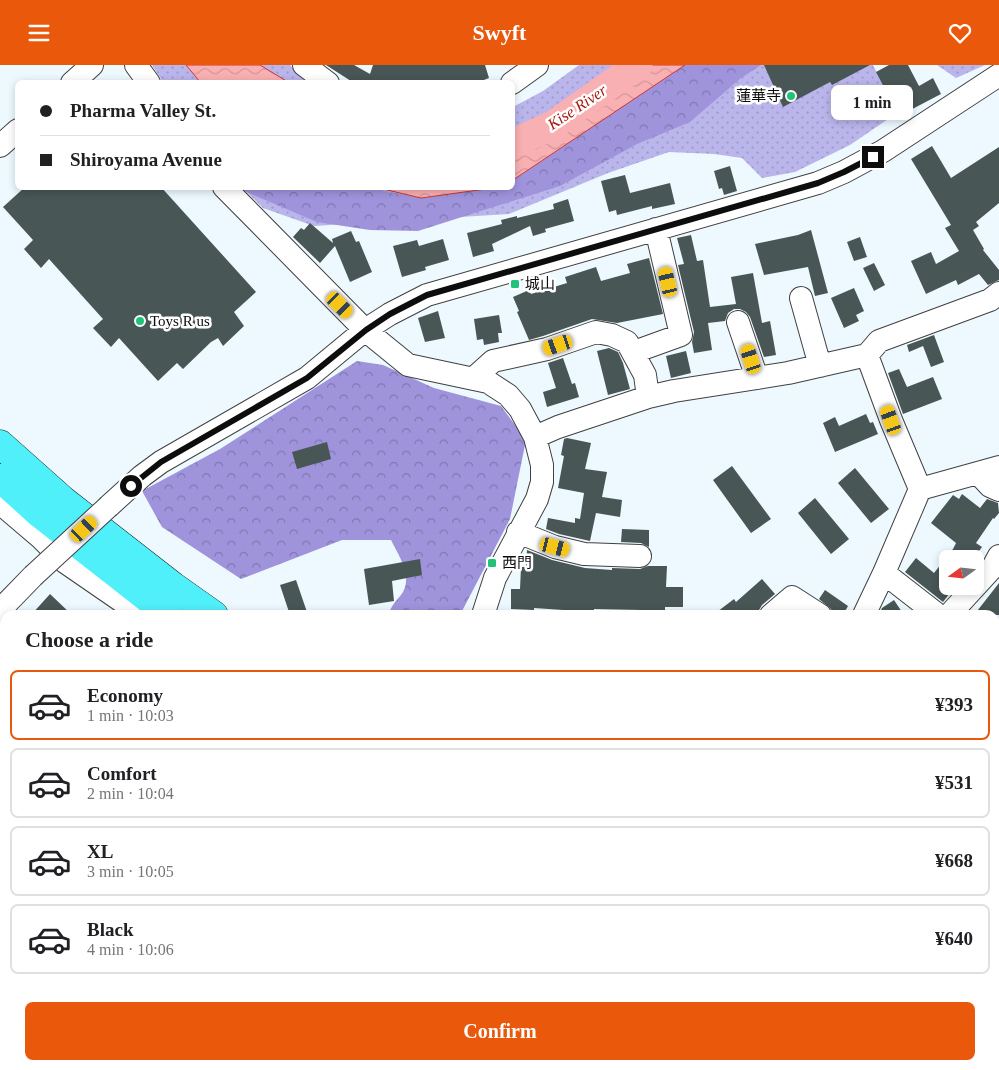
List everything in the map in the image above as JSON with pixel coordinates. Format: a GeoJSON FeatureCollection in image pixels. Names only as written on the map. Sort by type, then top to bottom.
{"type":"FeatureCollection","features":[{"type":"Feature","properties":{"kind":"highway"},"geometry":{"type":"LineString","coordinates":[[0,444],[64,501],[207,610]]}},
{"type":"Feature","properties":{"kind":"highway"},"geometry":{"type":"LineString","coordinates":[[0,477],[48,520],[161,610]]}},
{"type":"Feature","properties":{"kind":"street"},"geometry":{"type":"LineString","coordinates":[[75,80],[92,65]]}},
{"type":"Feature","properties":{"kind":"street"},"geometry":{"type":"LineString","coordinates":[[136,65],[146,80]]}},
{"type":"Feature","properties":{"kind":"street"},"geometry":{"type":"LineString","coordinates":[[304,65],[324,80]]}},
{"type":"Feature","properties":{"kind":"street"},"geometry":{"type":"LineString","coordinates":[[515,81],[537,65]]}},
{"type":"Feature","properties":{"kind":"street"},"geometry":{"type":"LineString","coordinates":[[0,610],[142,476],[179,451],[307,378],[366,330],[390,314],[427,295],[818,183],[844,172],[883,151],[999,75]]}},
{"type":"Feature","properties":{"kind":"street"},"geometry":{"type":"LineString","coordinates":[[0,146],[15,134]]}},
{"type":"Feature","properties":{"kind":"street"},"geometry":{"type":"LineString","coordinates":[[227,190],[366,330],[408,365],[488,382],[508,395],[520,409],[535,437],[542,465],[542,482],[537,499],[494,578],[484,610]]}},
{"type":"Feature","properties":{"kind":"street"},"geometry":{"type":"LineString","coordinates":[[634,352],[681,335],[656,229]]}},
{"type":"Feature","properties":{"kind":"street"},"geometry":{"type":"LineString","coordinates":[[801,298],[820,366]]}},
{"type":"Feature","properties":{"kind":"street"},"geometry":{"type":"LineString","coordinates":[[535,437],[558,427],[648,397],[820,366],[867,355],[879,341],[996,303]]}},
{"type":"Feature","properties":{"kind":"street"},"geometry":{"type":"LineString","coordinates":[[738,322],[757,378]]}},
{"type":"Feature","properties":{"kind":"street"},"geometry":{"type":"LineString","coordinates":[[474,379],[492,361],[547,349],[596,332],[612,335],[627,342],[645,375],[648,397]]}},
{"type":"Feature","properties":{"kind":"street"},"geometry":{"type":"LineString","coordinates":[[867,355],[891,420],[920,489],[868,610]]}},
{"type":"Feature","properties":{"kind":"street"},"geometry":{"type":"LineString","coordinates":[[920,489],[989,470],[990,486],[999,490]]}},
{"type":"Feature","properties":{"kind":"street"},"geometry":{"type":"LineString","coordinates":[[0,503],[40,537],[65,562],[135,610]]}},
{"type":"Feature","properties":{"kind":"street"},"geometry":{"type":"LineString","coordinates":[[518,532],[555,547],[584,554],[640,556]]}},
{"type":"Feature","properties":{"kind":"street"},"geometry":{"type":"LineString","coordinates":[[954,610],[993,567],[999,556]]}},
{"type":"Feature","properties":{"kind":"street"},"geometry":{"type":"LineString","coordinates":[[884,573],[932,610]]}},
{"type":"Feature","properties":{"kind":"street"},"geometry":{"type":"LineString","coordinates":[[777,610],[792,597],[812,610]]}},
{"type":"Feature","properties":{"kind":"shaded area"},"geometry":{"type":"Polygon","coordinates":[[[152,65],[290,65],[296,72],[316,80],[162,80],[152,65]]]}},
{"type":"Feature","properties":{"kind":"shaded area"},"geometry":{"type":"Polygon","coordinates":[[[579,65],[873,65],[897,113],[850,145],[795,172],[762,178],[742,158],[714,154],[669,152],[608,173],[509,214],[314,226],[263,208],[245,190],[515,190],[515,106],[543,91],[579,65]]]}},
{"type":"Feature","properties":{"kind":"shaded area"},"geometry":{"type":"Polygon","coordinates":[[[937,65],[985,65],[956,78],[937,65]]]}},
{"type":"Feature","properties":{"kind":"green space"},"geometry":{"type":"Polygon","coordinates":[[[661,65],[761,65],[741,78],[690,122],[637,144],[560,186],[418,231],[370,230],[317,222],[243,190],[382,190],[424,198],[468,190],[515,190],[515,171],[661,65]]]}},
{"type":"Feature","properties":{"kind":"green space"},"geometry":{"type":"Polygon","coordinates":[[[357,361],[383,365],[434,388],[501,406],[526,440],[510,519],[463,610],[391,610],[405,588],[406,581],[404,567],[391,540],[342,540],[241,579],[162,527],[142,491],[220,449],[357,361]]]}},
{"type":"Feature","properties":{"kind":"water"},"geometry":{"type":"Polygon","coordinates":[[[186,65],[260,65],[285,80],[198,80],[186,65]]]}},
{"type":"Feature","properties":{"kind":"water"},"geometry":{"type":"Polygon","coordinates":[[[614,65],[685,65],[515,179],[515,148],[532,146],[614,65]]]}},
{"type":"Feature","properties":{"kind":"water"},"geometry":{"type":"Polygon","coordinates":[[[387,190],[479,190],[421,198],[387,190]]]}},
{"type":"Feature","properties":{"kind":"building"},"geometry":{"type":"Polygon","coordinates":[[[326,65],[354,65],[370,74],[373,65],[485,65],[489,78],[484,80],[349,80],[326,65]]]}},
{"type":"Feature","properties":{"kind":"building","name":"蓮華寺"},"geometry":{"type":"Polygon","coordinates":[[[764,65],[870,65],[832,85],[830,82],[783,107],[764,65]]]}},
{"type":"Feature","properties":{"kind":"building"},"geometry":{"type":"Polygon","coordinates":[[[889,65],[908,65],[919,86],[933,78],[941,94],[899,116],[876,72],[889,65]]]}},
{"type":"Feature","properties":{"kind":"building"},"geometry":{"type":"Polygon","coordinates":[[[932,146],[951,178],[999,147],[999,203],[976,222],[979,226],[973,230],[983,250],[999,270],[999,280],[988,285],[979,274],[958,285],[956,280],[926,294],[911,261],[931,252],[936,264],[959,251],[945,228],[951,225],[911,159],[932,146]]]}},
{"type":"Feature","properties":{"kind":"building"},"geometry":{"type":"Polygon","coordinates":[[[730,166],[737,191],[724,195],[722,188],[719,189],[714,171],[730,166]]]}},
{"type":"Feature","properties":{"kind":"building"},"geometry":{"type":"Polygon","coordinates":[[[625,175],[630,193],[670,183],[675,204],[652,209],[652,206],[617,215],[616,210],[609,212],[601,181],[625,175]]]}},
{"type":"Feature","properties":{"kind":"building"},"geometry":{"type":"Polygon","coordinates":[[[22,190],[164,190],[256,292],[234,312],[244,326],[223,346],[218,338],[211,342],[183,369],[177,363],[158,381],[119,338],[111,347],[93,328],[103,319],[49,259],[41,268],[24,249],[33,240],[3,207],[22,190]]]}},
{"type":"Feature","properties":{"kind":"building"},"geometry":{"type":"Polygon","coordinates":[[[568,199],[574,221],[545,229],[546,232],[533,236],[530,226],[492,244],[494,251],[473,257],[467,233],[502,224],[501,220],[554,209],[553,204],[568,199]]]}},
{"type":"Feature","properties":{"kind":"building"},"geometry":{"type":"Polygon","coordinates":[[[310,223],[333,243],[332,239],[351,231],[356,242],[359,241],[372,272],[350,282],[335,246],[320,263],[293,237],[301,228],[304,230],[310,223]]]}},
{"type":"Feature","properties":{"kind":"building"},"geometry":{"type":"Polygon","coordinates":[[[811,230],[828,293],[815,296],[808,267],[764,275],[755,244],[798,235],[811,230]]]}},
{"type":"Feature","properties":{"kind":"building"},"geometry":{"type":"Polygon","coordinates":[[[691,235],[697,261],[703,260],[710,307],[736,304],[731,277],[753,273],[762,323],[770,321],[776,355],[764,357],[750,317],[740,309],[734,309],[728,313],[725,321],[708,323],[712,350],[694,353],[692,342],[694,332],[678,265],[684,264],[677,238],[691,235]]]}},
{"type":"Feature","properties":{"kind":"building"},"geometry":{"type":"Polygon","coordinates":[[[860,237],[867,257],[854,261],[847,242],[860,237]]]}},
{"type":"Feature","properties":{"kind":"building"},"geometry":{"type":"Polygon","coordinates":[[[443,239],[449,260],[425,267],[426,270],[402,277],[393,246],[417,240],[419,246],[443,239]]]}},
{"type":"Feature","properties":{"kind":"building"},"geometry":{"type":"Polygon","coordinates":[[[649,258],[663,314],[617,323],[592,319],[529,340],[513,297],[529,290],[531,294],[567,283],[565,277],[596,267],[601,281],[630,273],[627,264],[649,258]]]}},
{"type":"Feature","properties":{"kind":"building"},"geometry":{"type":"Polygon","coordinates":[[[874,263],[885,285],[874,291],[863,268],[874,263]]]}},
{"type":"Feature","properties":{"kind":"building"},"geometry":{"type":"Polygon","coordinates":[[[854,288],[864,311],[856,315],[859,321],[844,328],[831,298],[854,288]]]}},
{"type":"Feature","properties":{"kind":"building"},"geometry":{"type":"Polygon","coordinates":[[[438,311],[445,338],[425,342],[418,318],[438,311]]]}},
{"type":"Feature","properties":{"kind":"building"},"geometry":{"type":"Polygon","coordinates":[[[499,315],[502,333],[498,333],[499,342],[484,345],[483,339],[477,340],[474,319],[499,315]]]}},
{"type":"Feature","properties":{"kind":"building"},"geometry":{"type":"Polygon","coordinates":[[[934,335],[944,362],[931,367],[923,346],[909,352],[907,345],[934,335]]]}},
{"type":"Feature","properties":{"kind":"building"},"geometry":{"type":"Polygon","coordinates":[[[609,348],[618,352],[630,389],[608,395],[597,351],[609,348]]]}},
{"type":"Feature","properties":{"kind":"building"},"geometry":{"type":"Polygon","coordinates":[[[686,351],[691,373],[671,378],[666,356],[686,351]]]}},
{"type":"Feature","properties":{"kind":"building"},"geometry":{"type":"Polygon","coordinates":[[[563,358],[572,384],[575,383],[579,397],[547,407],[543,392],[556,388],[548,363],[563,358]]]}},
{"type":"Feature","properties":{"kind":"building"},"geometry":{"type":"Polygon","coordinates":[[[899,369],[907,387],[933,377],[942,399],[903,414],[888,373],[899,369]]]}},
{"type":"Feature","properties":{"kind":"building"},"geometry":{"type":"Polygon","coordinates":[[[866,414],[870,423],[873,422],[878,434],[835,452],[823,423],[835,417],[839,426],[866,414]]]}},
{"type":"Feature","properties":{"kind":"building"},"geometry":{"type":"Polygon","coordinates":[[[564,439],[591,443],[585,469],[607,472],[602,497],[622,500],[620,517],[596,513],[590,541],[546,529],[548,518],[575,523],[575,518],[580,519],[584,493],[558,488],[564,456],[561,455],[564,439]]]}},
{"type":"Feature","properties":{"kind":"building"},"geometry":{"type":"Polygon","coordinates":[[[327,442],[331,459],[297,469],[292,452],[327,442]]]}},
{"type":"Feature","properties":{"kind":"building"},"geometry":{"type":"Polygon","coordinates":[[[732,466],[771,519],[751,533],[713,480],[732,466]]]}},
{"type":"Feature","properties":{"kind":"building"},"geometry":{"type":"Polygon","coordinates":[[[855,468],[889,509],[871,523],[838,483],[855,468]]]}},
{"type":"Feature","properties":{"kind":"building"},"geometry":{"type":"Polygon","coordinates":[[[962,494],[980,508],[987,499],[998,503],[999,513],[993,518],[976,543],[982,547],[980,550],[952,550],[956,543],[931,523],[953,495],[959,499],[962,494]]]}},
{"type":"Feature","properties":{"kind":"building"},"geometry":{"type":"Polygon","coordinates":[[[815,498],[849,539],[831,554],[798,513],[815,498]]]}},
{"type":"Feature","properties":{"kind":"building"},"geometry":{"type":"Polygon","coordinates":[[[622,529],[649,530],[649,547],[641,543],[621,542],[622,529]]]}},
{"type":"Feature","properties":{"kind":"building"},"geometry":{"type":"Polygon","coordinates":[[[527,550],[552,560],[585,568],[612,570],[612,568],[640,569],[648,566],[667,566],[666,587],[683,587],[683,607],[665,607],[665,610],[511,609],[511,589],[520,589],[521,567],[526,567],[527,550]]]}},
{"type":"Feature","properties":{"kind":"building"},"geometry":{"type":"Polygon","coordinates":[[[916,558],[934,573],[939,567],[939,595],[948,595],[943,602],[905,572],[916,558]]]}},
{"type":"Feature","properties":{"kind":"building"},"geometry":{"type":"Polygon","coordinates":[[[420,559],[422,575],[392,581],[394,601],[369,605],[364,569],[420,559]]]}},
{"type":"Feature","properties":{"kind":"building"},"geometry":{"type":"Polygon","coordinates":[[[762,579],[775,594],[759,610],[720,610],[734,599],[736,602],[762,579]]]}},
{"type":"Feature","properties":{"kind":"building"},"geometry":{"type":"Polygon","coordinates":[[[296,580],[306,610],[288,610],[280,585],[296,580]]]}},
{"type":"Feature","properties":{"kind":"building"},"geometry":{"type":"Polygon","coordinates":[[[999,583],[999,610],[978,610],[999,583]]]}},
{"type":"Feature","properties":{"kind":"building"},"geometry":{"type":"Polygon","coordinates":[[[825,590],[848,606],[846,610],[831,610],[819,599],[825,590]]]}},
{"type":"Feature","properties":{"kind":"building"},"geometry":{"type":"Polygon","coordinates":[[[50,594],[67,610],[36,610],[50,594]]]}},
{"type":"Feature","properties":{"kind":"building"},"geometry":{"type":"Polygon","coordinates":[[[894,600],[901,610],[881,610],[894,600]]]}},
{"type":"Feature","properties":{"kind":"waterway","name":"Kise River"},"geometry":{"type":"LineString","coordinates":[[515,143],[553,125],[638,65]]}},
{"type":"Feature","properties":{"kind":"place","name":"蓮華寺"},"geometry":{"type":"Point","coordinates":[791,96]}},
{"type":"Feature","properties":{"kind":"place","name":"城山"},"geometry":{"type":"Point","coordinates":[515,284]}},
{"type":"Feature","properties":{"kind":"place","name":"Toys R us"},"geometry":{"type":"Point","coordinates":[140,321]}},
{"type":"Feature","properties":{"kind":"place","name":"西門"},"geometry":{"type":"Point","coordinates":[492,563]}},
{"type":"Feature","properties":{"kind":"route"},"geometry":{"type":"LineString","coordinates":[[131,486],[161,462],[307,378],[366,330],[390,314],[427,295],[818,183],[873,157]]}}]}
